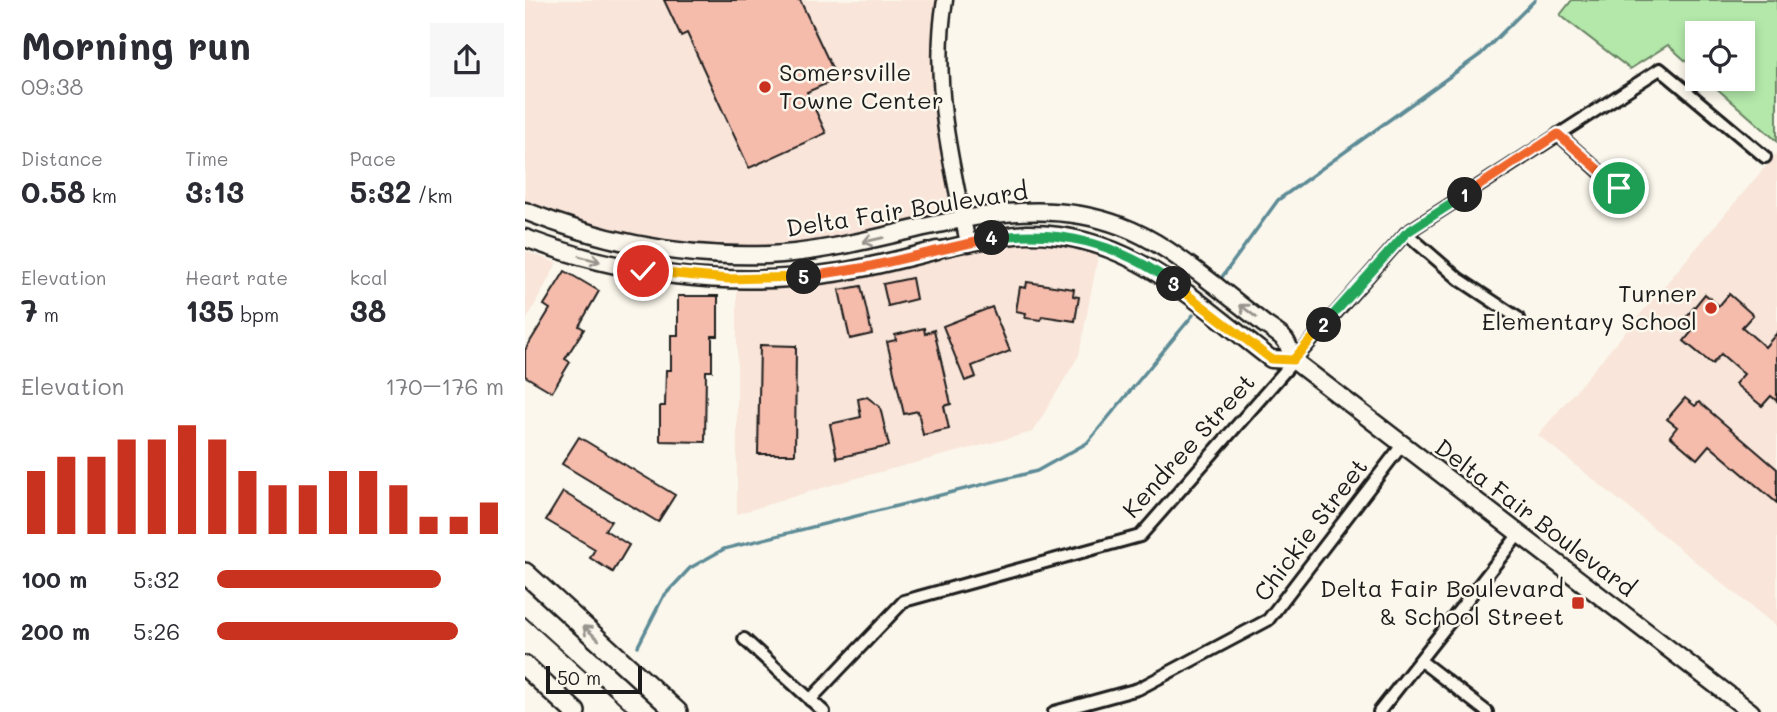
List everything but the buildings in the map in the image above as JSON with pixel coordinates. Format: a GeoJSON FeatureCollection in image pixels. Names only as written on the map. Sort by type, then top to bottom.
{"type":"FeatureCollection","features":[{"type":"Feature","properties":{"kind":"highway"},"geometry":{"type":"LineString","coordinates":[[525,573],[677,712]]}},
{"type":"Feature","properties":{"kind":"highway"},"geometry":{"type":"LineString","coordinates":[[525,666],[575,712]]}},
{"type":"Feature","properties":{"kind":"main road","name":"Delta Fair Boulevard"},"geometry":{"type":"LineString","coordinates":[[525,211],[579,231],[624,242],[668,250],[732,255],[773,255],[821,250],[1007,212],[1041,211],[1078,215],[1121,226],[1161,245],[1196,270],[1285,340],[1293,360],[1751,712]]}},
{"type":"Feature","properties":{"kind":"main road","name":"Delta Fair Boulevard"},"geometry":{"type":"LineString","coordinates":[[968,243],[1012,236],[1042,235],[1079,239],[1115,250],[1162,275],[1271,359],[1293,360]]}},
{"type":"Feature","properties":{"kind":"main road","name":"Delta Fair Boulevard"},"geometry":{"type":"LineString","coordinates":[[525,238],[569,254],[623,268],[677,276],[728,279],[785,279],[834,273],[937,250]]}},
{"type":"Feature","properties":{"kind":"street"},"geometry":{"type":"LineString","coordinates":[[945,0],[939,46],[941,107],[968,243]]}},
{"type":"Feature","properties":{"kind":"street","name":"Kendree Street"},"geometry":{"type":"LineString","coordinates":[[810,699],[904,601],[1140,536],[1406,233],[1660,69],[1765,157]]}},
{"type":"Feature","properties":{"kind":"street"},"geometry":{"type":"LineString","coordinates":[[1558,134],[1619,188]]}},
{"type":"Feature","properties":{"kind":"street"},"geometry":{"type":"LineString","coordinates":[[1406,233],[1459,279],[1518,318]]}},
{"type":"Feature","properties":{"kind":"street","name":"Delta Fair Boulevard"},"geometry":{"type":"LineString","coordinates":[[937,250],[968,243]]}},
{"type":"Feature","properties":{"kind":"street","name":"Chickie Street"},"geometry":{"type":"LineString","coordinates":[[1054,712],[1139,689],[1268,620],[1402,445]]}},
{"type":"Feature","properties":{"kind":"street"},"geometry":{"type":"LineString","coordinates":[[1380,712],[1519,534]]}},
{"type":"Feature","properties":{"kind":"street"},"geometry":{"type":"LineString","coordinates":[[744,639],[824,712]]}},
{"type":"Feature","properties":{"kind":"street"},"geometry":{"type":"LineString","coordinates":[[1421,660],[1487,712]]}},
{"type":"Feature","properties":{"kind":"shaded area"},"geometry":{"type":"Polygon","coordinates":[[[525,0],[945,0],[939,46],[963,220],[859,243],[685,252],[525,211],[525,0]]]}},
{"type":"Feature","properties":{"kind":"shaded area","name":"Turner Elementary School"},"geometry":{"type":"Polygon","coordinates":[[[1777,153],[1777,627],[1538,435],[1777,153]]]}},
{"type":"Feature","properties":{"kind":"shaded area"},"geometry":{"type":"Polygon","coordinates":[[[1032,239],[1099,251],[1079,355],[1033,432],[838,483],[737,514],[737,282],[1032,239]]]}},
{"type":"Feature","properties":{"kind":"shaded area"},"geometry":{"type":"Polygon","coordinates":[[[525,251],[557,263],[525,323],[525,251]]]}},
{"type":"Feature","properties":{"kind":"green space"},"geometry":{"type":"Polygon","coordinates":[[[1572,0],[1777,0],[1777,141],[1720,91],[1755,91],[1755,21],[1685,21],[1685,60],[1668,45],[1630,69],[1560,15],[1572,0]]]}},
{"type":"Feature","properties":{"kind":"waterway"},"geometry":{"type":"LineString","coordinates":[[1222,277],[1278,200],[1481,54],[1535,0]]}},
{"type":"Feature","properties":{"kind":"waterway"},"geometry":{"type":"LineString","coordinates":[[638,646],[663,597],[690,568],[724,549],[1037,471],[1087,443],[1193,315]]}},
{"type":"Feature","properties":{"kind":"tram line"},"geometry":{"type":"LineString","coordinates":[[525,617],[630,712]]}},
{"type":"Feature","properties":{"kind":"place","name":"Somersville Towne Center"},"geometry":{"type":"Point","coordinates":[765,87]}},
{"type":"Feature","properties":{"kind":"place","name":"Turner Elementary School"},"geometry":{"type":"Point","coordinates":[1711,308]}},
{"type":"Feature","properties":{"kind":"place","name":"Delta Fair Boulevard & School Street"},"geometry":{"type":"Point","coordinates":[1578,603]}},
{"type":"Feature","properties":{"kind":"route"},"geometry":{"type":"LineString","coordinates":[[643,271],[695,278],[757,280],[802,277],[867,267],[995,238],[1026,234],[1067,237],[1102,245],[1139,261],[1162,275],[1271,359],[1293,360],[1406,233],[1558,134],[1619,188]]}}]}
